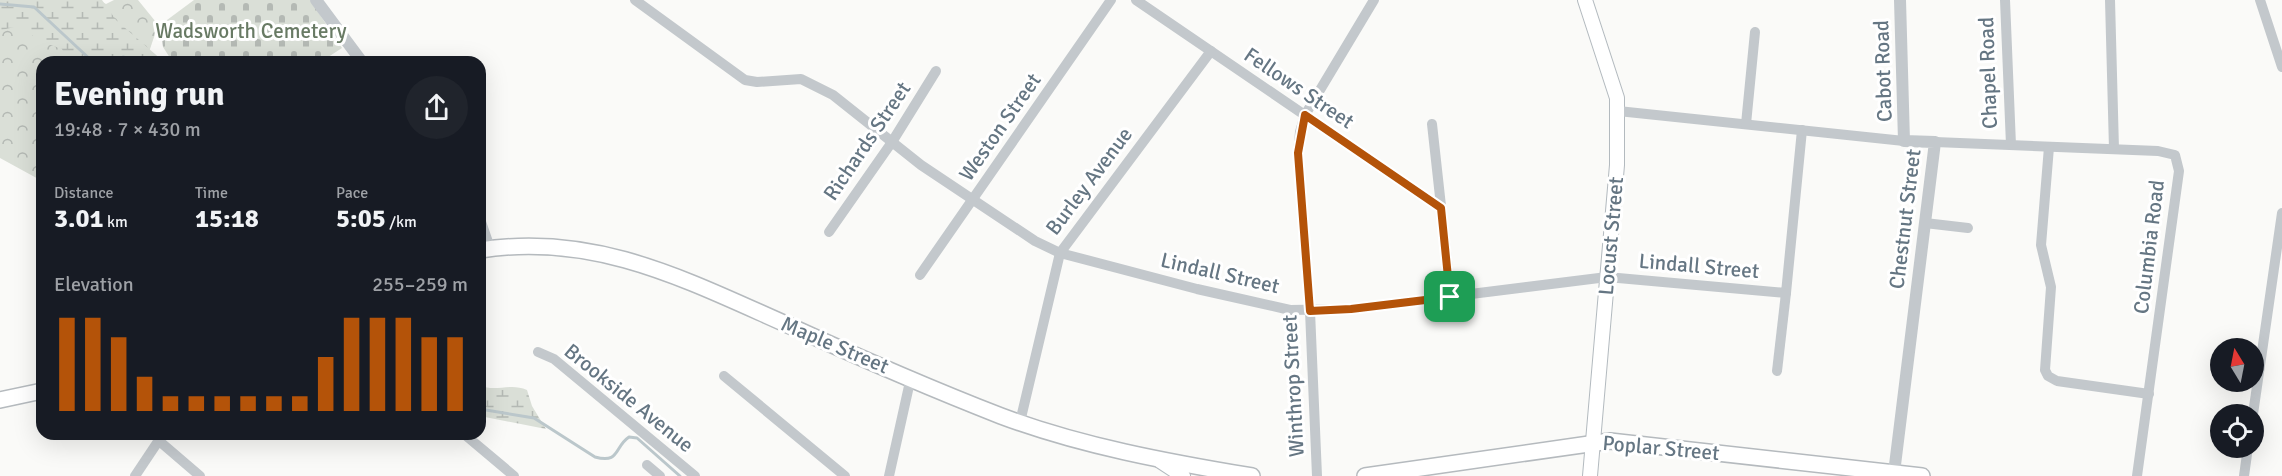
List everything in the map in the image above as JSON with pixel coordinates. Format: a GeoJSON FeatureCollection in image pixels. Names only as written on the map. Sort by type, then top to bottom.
{"type":"FeatureCollection","features":[{"type":"Feature","properties":{"kind":"main road","name":"Locust Street"},"geometry":{"type":"LineString","coordinates":[[1585,0],[1614,86],[1618,111],[1617,165],[1590,476]]}},
{"type":"Feature","properties":{"kind":"main road","name":"Maple Street"},"geometry":{"type":"LineString","coordinates":[[486,249],[542,245],[578,248],[654,268],[1020,422],[1056,434],[1152,456],[1184,476]]}},
{"type":"Feature","properties":{"kind":"main road"},"geometry":{"type":"LineString","coordinates":[[0,400],[36,391]]}},
{"type":"Feature","properties":{"kind":"main road","name":"Poplar Street"},"geometry":{"type":"LineString","coordinates":[[1365,476],[1610,441],[1862,473],[1922,476]]}},
{"type":"Feature","properties":{"kind":"main road"},"geometry":{"type":"LineString","coordinates":[[1152,456],[1242,475]]}},
{"type":"Feature","properties":{"kind":"street"},"geometry":{"type":"LineString","coordinates":[[316,0],[358,56]]}},
{"type":"Feature","properties":{"kind":"street","name":"Lindall Street"},"geometry":{"type":"LineString","coordinates":[[635,0],[745,80],[757,82],[801,79],[833,95],[892,142],[973,200],[1035,241],[1060,253],[1197,289],[1290,309],[1310,311],[1351,309],[1607,277],[1786,293],[1802,130]]}},
{"type":"Feature","properties":{"kind":"street","name":"Weston Street"},"geometry":{"type":"LineString","coordinates":[[921,275],[1111,0]]}},
{"type":"Feature","properties":{"kind":"street","name":"Fellows Street"},"geometry":{"type":"LineString","coordinates":[[1136,0],[1441,208]]}},
{"type":"Feature","properties":{"kind":"street"},"geometry":{"type":"LineString","coordinates":[[1305,115],[1374,0]]}},
{"type":"Feature","properties":{"kind":"street","name":"Cabot Road"},"geometry":{"type":"LineString","coordinates":[[1900,0],[1905,141]]}},
{"type":"Feature","properties":{"kind":"street","name":"Chapel Road"},"geometry":{"type":"LineString","coordinates":[[2005,0],[2010,145]]}},
{"type":"Feature","properties":{"kind":"street"},"geometry":{"type":"LineString","coordinates":[[2110,0],[2114,149]]}},
{"type":"Feature","properties":{"kind":"street"},"geometry":{"type":"LineString","coordinates":[[2259,0],[2282,67]]}},
{"type":"Feature","properties":{"kind":"street"},"geometry":{"type":"LineString","coordinates":[[1746,124],[1755,32]]}},
{"type":"Feature","properties":{"kind":"street","name":"Burley Avenue"},"geometry":{"type":"LineString","coordinates":[[1020,422],[1060,253],[1211,51]]}},
{"type":"Feature","properties":{"kind":"street","name":"Richards Street"},"geometry":{"type":"LineString","coordinates":[[829,232],[892,142],[936,71]]}},
{"type":"Feature","properties":{"kind":"street","name":"Chestnut Street"},"geometry":{"type":"LineString","coordinates":[[1618,111],[1905,141],[1935,142],[1894,473]]}},
{"type":"Feature","properties":{"kind":"street","name":"Winthrop Street"},"geometry":{"type":"LineString","coordinates":[[1305,115],[1298,153],[1310,311],[1317,476]]}},
{"type":"Feature","properties":{"kind":"street"},"geometry":{"type":"LineString","coordinates":[[1432,124],[1450,297]]}},
{"type":"Feature","properties":{"kind":"street","name":"Columbia Road"},"geometry":{"type":"LineString","coordinates":[[1935,142],[2170,152],[2178,161],[2170,243],[2137,476]]}},
{"type":"Feature","properties":{"kind":"street"},"geometry":{"type":"LineString","coordinates":[[2049,147],[2041,245],[2050,287],[2046,370],[2048,376],[2057,381],[2149,394]]}},
{"type":"Feature","properties":{"kind":"street"},"geometry":{"type":"LineString","coordinates":[[2254,404],[2282,213]]}},
{"type":"Feature","properties":{"kind":"street"},"geometry":{"type":"LineString","coordinates":[[1924,223],[1968,228]]}},
{"type":"Feature","properties":{"kind":"street"},"geometry":{"type":"LineString","coordinates":[[1778,371],[1786,293]]}},
{"type":"Feature","properties":{"kind":"street","name":"Brookside Avenue"},"geometry":{"type":"LineString","coordinates":[[538,352],[554,359],[694,476]]}},
{"type":"Feature","properties":{"kind":"street"},"geometry":{"type":"LineString","coordinates":[[724,376],[845,476]]}},
{"type":"Feature","properties":{"kind":"street"},"geometry":{"type":"LineString","coordinates":[[889,476],[911,377]]}},
{"type":"Feature","properties":{"kind":"street"},"geometry":{"type":"LineString","coordinates":[[135,476],[158,440]]}},
{"type":"Feature","properties":{"kind":"street"},"geometry":{"type":"LineString","coordinates":[[163,440],[200,476]]}},
{"type":"Feature","properties":{"kind":"street"},"geometry":{"type":"LineString","coordinates":[[471,440],[514,476]]}},
{"type":"Feature","properties":{"kind":"street"},"geometry":{"type":"LineString","coordinates":[[2244,476],[2246,458]]}},
{"type":"Feature","properties":{"kind":"street","name":"Brookside Avenue"},"geometry":{"type":"LineString","coordinates":[[647,465],[660,476]]}},
{"type":"Feature","properties":{"kind":"green space"},"geometry":{"type":"Polygon","coordinates":[[[0,0],[99,0],[106,4],[114,0],[138,0],[160,27],[155,34],[148,56],[36,56],[36,178],[0,158],[0,0]]]}},
{"type":"Feature","properties":{"kind":"green space"},"geometry":{"type":"Polygon","coordinates":[[[0,0],[102,0],[116,20],[157,56],[66,56],[62,49],[36,40],[28,30],[14,27],[2,30],[0,39],[0,0]]]}},
{"type":"Feature","properties":{"kind":"green space","name":"Wadsworth Cemetery"},"geometry":{"type":"Polygon","coordinates":[[[194,0],[310,0],[342,48],[330,56],[169,56],[163,47],[161,30],[167,20],[194,0]]]}},
{"type":"Feature","properties":{"kind":"green space"},"geometry":{"type":"Polygon","coordinates":[[[486,387],[515,387],[527,390],[532,406],[546,429],[486,417],[486,387]]]}},
{"type":"Feature","properties":{"kind":"waterway"},"geometry":{"type":"LineString","coordinates":[[0,4],[34,7],[87,56]]}},
{"type":"Feature","properties":{"kind":"waterway"},"geometry":{"type":"LineString","coordinates":[[486,410],[534,418],[595,457],[603,459],[613,456],[629,437],[637,438],[680,476]]}},
{"type":"Feature","properties":{"kind":"route"},"geometry":{"type":"LineString","coordinates":[[1305,115],[1441,208],[1450,297],[1351,309],[1310,311],[1298,153],[1300,132],[1305,115]]}}]}
